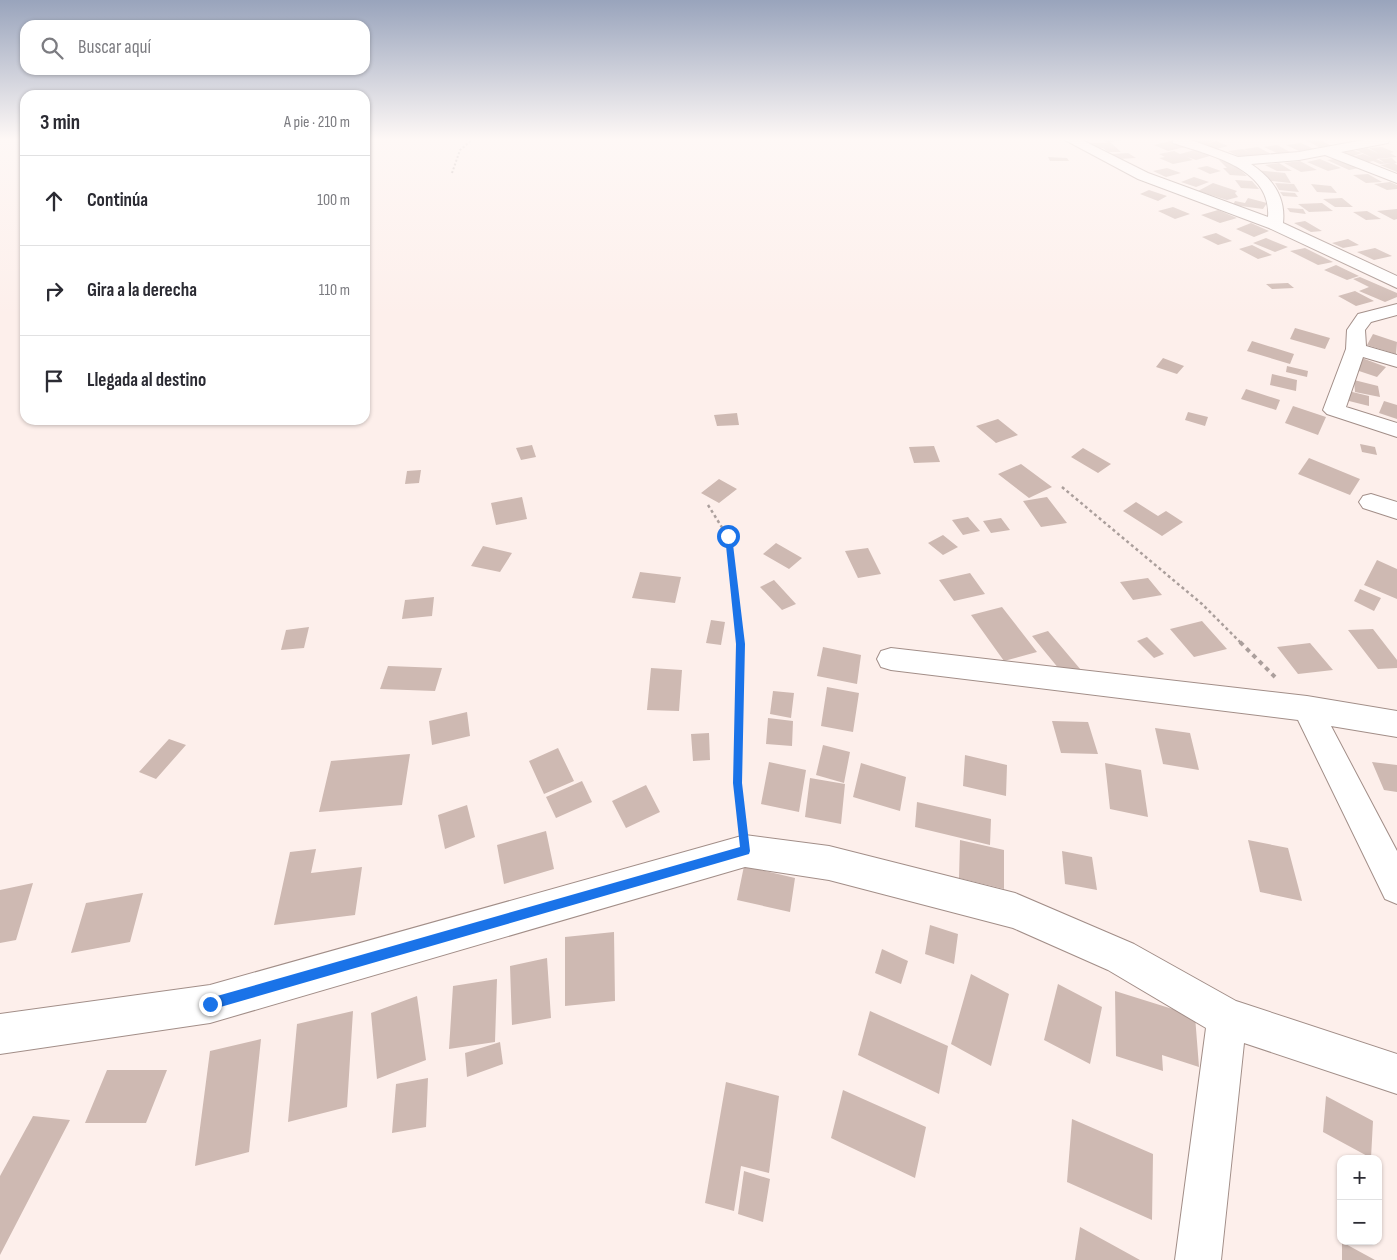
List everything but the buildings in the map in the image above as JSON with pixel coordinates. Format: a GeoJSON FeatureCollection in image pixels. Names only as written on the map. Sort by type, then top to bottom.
{"type":"FeatureCollection","features":[{"type":"Feature","properties":{"kind":"street"},"geometry":{"type":"LineString","coordinates":[[1204,199],[1275,226],[1397,283]]}},
{"type":"Feature","properties":{"kind":"street"},"geometry":{"type":"LineString","coordinates":[[1274,199],[1276,204],[1275,226]]}},
{"type":"Feature","properties":{"kind":"street"},"geometry":{"type":"LineString","coordinates":[[1397,309],[1364,318],[1356,330],[1356,349],[1334,410],[1397,430]]}},
{"type":"Feature","properties":{"kind":"street"},"geometry":{"type":"LineString","coordinates":[[1356,349],[1397,361]]}},
{"type":"Feature","properties":{"kind":"street"},"geometry":{"type":"LineString","coordinates":[[1371,502],[1397,511]]}},
{"type":"Feature","properties":{"kind":"street"},"geometry":{"type":"LineString","coordinates":[[891,659],[1307,710],[1397,724]]}},
{"type":"Feature","properties":{"kind":"street"},"geometry":{"type":"LineString","coordinates":[[1307,710],[1397,886]]}},
{"type":"Feature","properties":{"kind":"street"},"geometry":{"type":"LineString","coordinates":[[0,1034],[210,1004],[745,851],[829,863],[1016,911],[1121,957],[1227,1018],[1397,1074]]}},
{"type":"Feature","properties":{"kind":"street"},"geometry":{"type":"LineString","coordinates":[[1198,1260],[1227,1018]]}},
{"type":"Feature","properties":{"kind":"path"},"geometry":{"type":"LineString","coordinates":[[1062,487],[1202,604],[1307,710]]}},
{"type":"Feature","properties":{"kind":"path"},"geometry":{"type":"LineString","coordinates":[[708,505],[728,536],[740,644],[737,783],[745,851]]}},
{"type":"Feature","properties":{"kind":"route"},"geometry":{"type":"LineString","coordinates":[[210,1004],[745,851],[737,783],[740,644],[728,536]]}}]}
